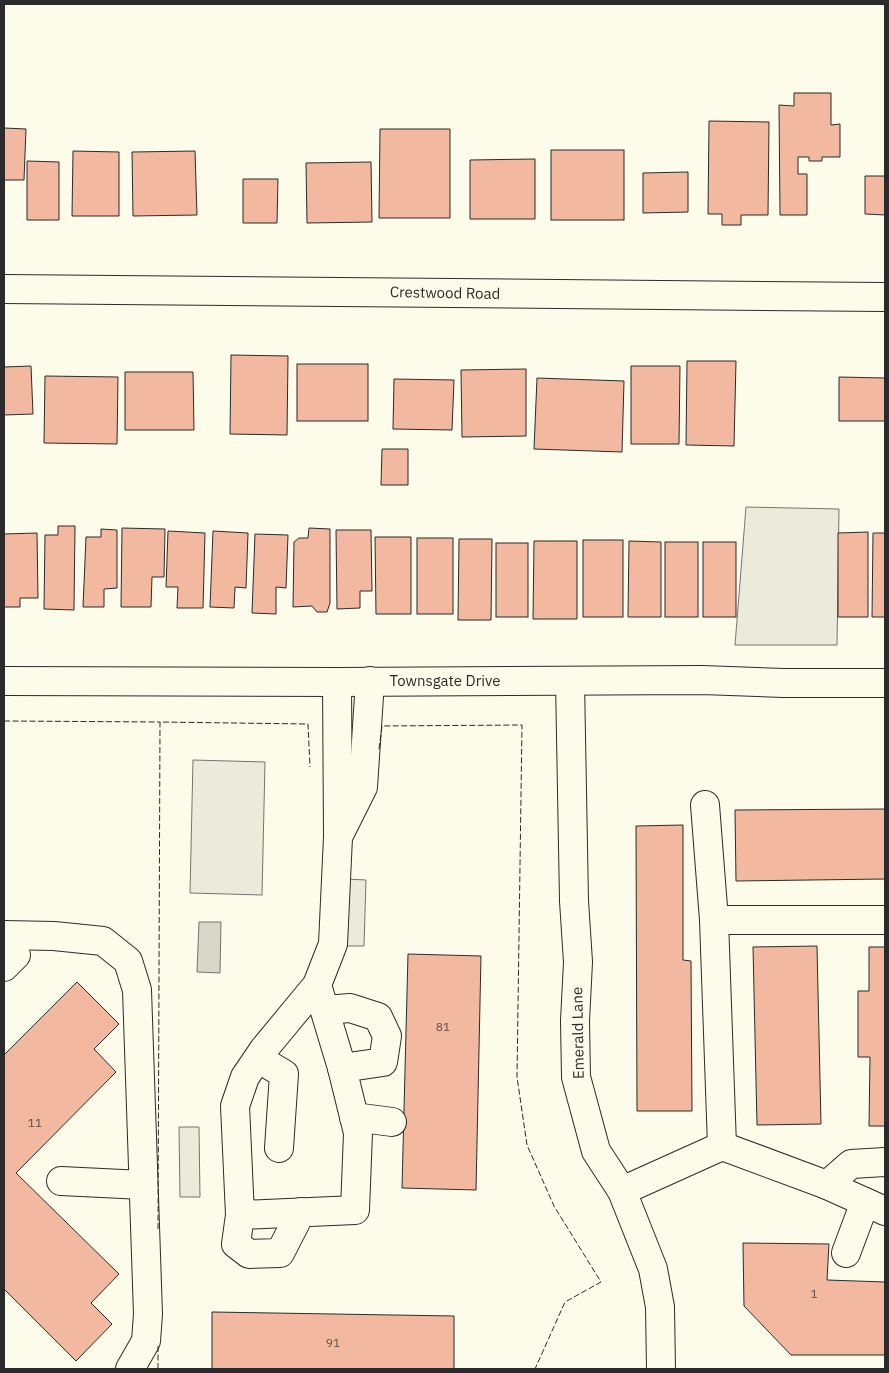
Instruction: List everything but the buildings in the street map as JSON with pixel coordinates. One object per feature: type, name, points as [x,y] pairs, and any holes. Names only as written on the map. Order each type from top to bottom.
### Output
[{"type":"street","name":"Crestwood Road","points":[[4,289],[885,297]]},
{"type":"street","name":"Townsgate Drive","points":[[4,681],[702,680],[784,683],[885,683]]},
{"type":"street","points":[[338,837],[363,787],[370,681]]},
{"type":"street","name":"Emerald Lane","points":[[570,681],[574,901],[578,962],[574,1021],[576,1077],[596,1151],[622,1191],[653,1269],[660,1307],[661,1369]]},
{"type":"street","points":[[240,1215],[355,1210],[358,1133],[342,1068],[321,998],[333,944],[338,837],[337,682]]},
{"type":"street","points":[[705,805],[714,920],[722,1146]]},
{"type":"street","points":[[714,920],[885,920]]},
{"type":"street","points":[[8,952],[54,936],[103,941],[128,961],[137,990],[148,1314],[146,1341],[130,1369]]},
{"type":"street","points":[[301,1212],[280,1253],[249,1254],[236,1244],[240,1215],[235,1106],[245,1077],[259,1059],[321,998]]},
{"type":"street","points":[[321,998],[378,1017],[387,1036],[383,1062],[342,1068]]},
{"type":"street","points":[[259,1059],[284,1074],[279,1148]]},
{"type":"street","points":[[354,1117],[392,1122]]},
{"type":"street","points":[[622,1191],[722,1146],[827,1185],[875,1206],[846,1253]]},
{"type":"street","points":[[827,1185],[851,1164],[885,1162]]},
{"type":"street","points":[[61,1181],[143,1185]]},
{"type":"shaded area","points":[[746,507],[839,509],[837,645],[735,645]]},
{"type":"shaded area","points":[[193,760],[265,762],[262,895],[190,893]]},
{"type":"shaded area","points":[[346,879],[366,880],[364,946],[345,946]]},
{"type":"shaded area","points":[[199,922],[221,922],[220,973],[197,972]]},
{"type":"shaded area","points":[[179,1127],[199,1127],[200,1197],[180,1197]]},
{"type":"fence","points":[[4,721],[160,722]]},
{"type":"fence","points":[[158,1229],[160,722],[308,724],[310,767]]},
{"type":"fence","points":[[379,749],[382,726],[522,725],[517,1077],[527,1145],[554,1206],[601,1282],[565,1302],[535,1369]]},
{"type":"fence","points":[[158,1344],[158,1369]]}]
